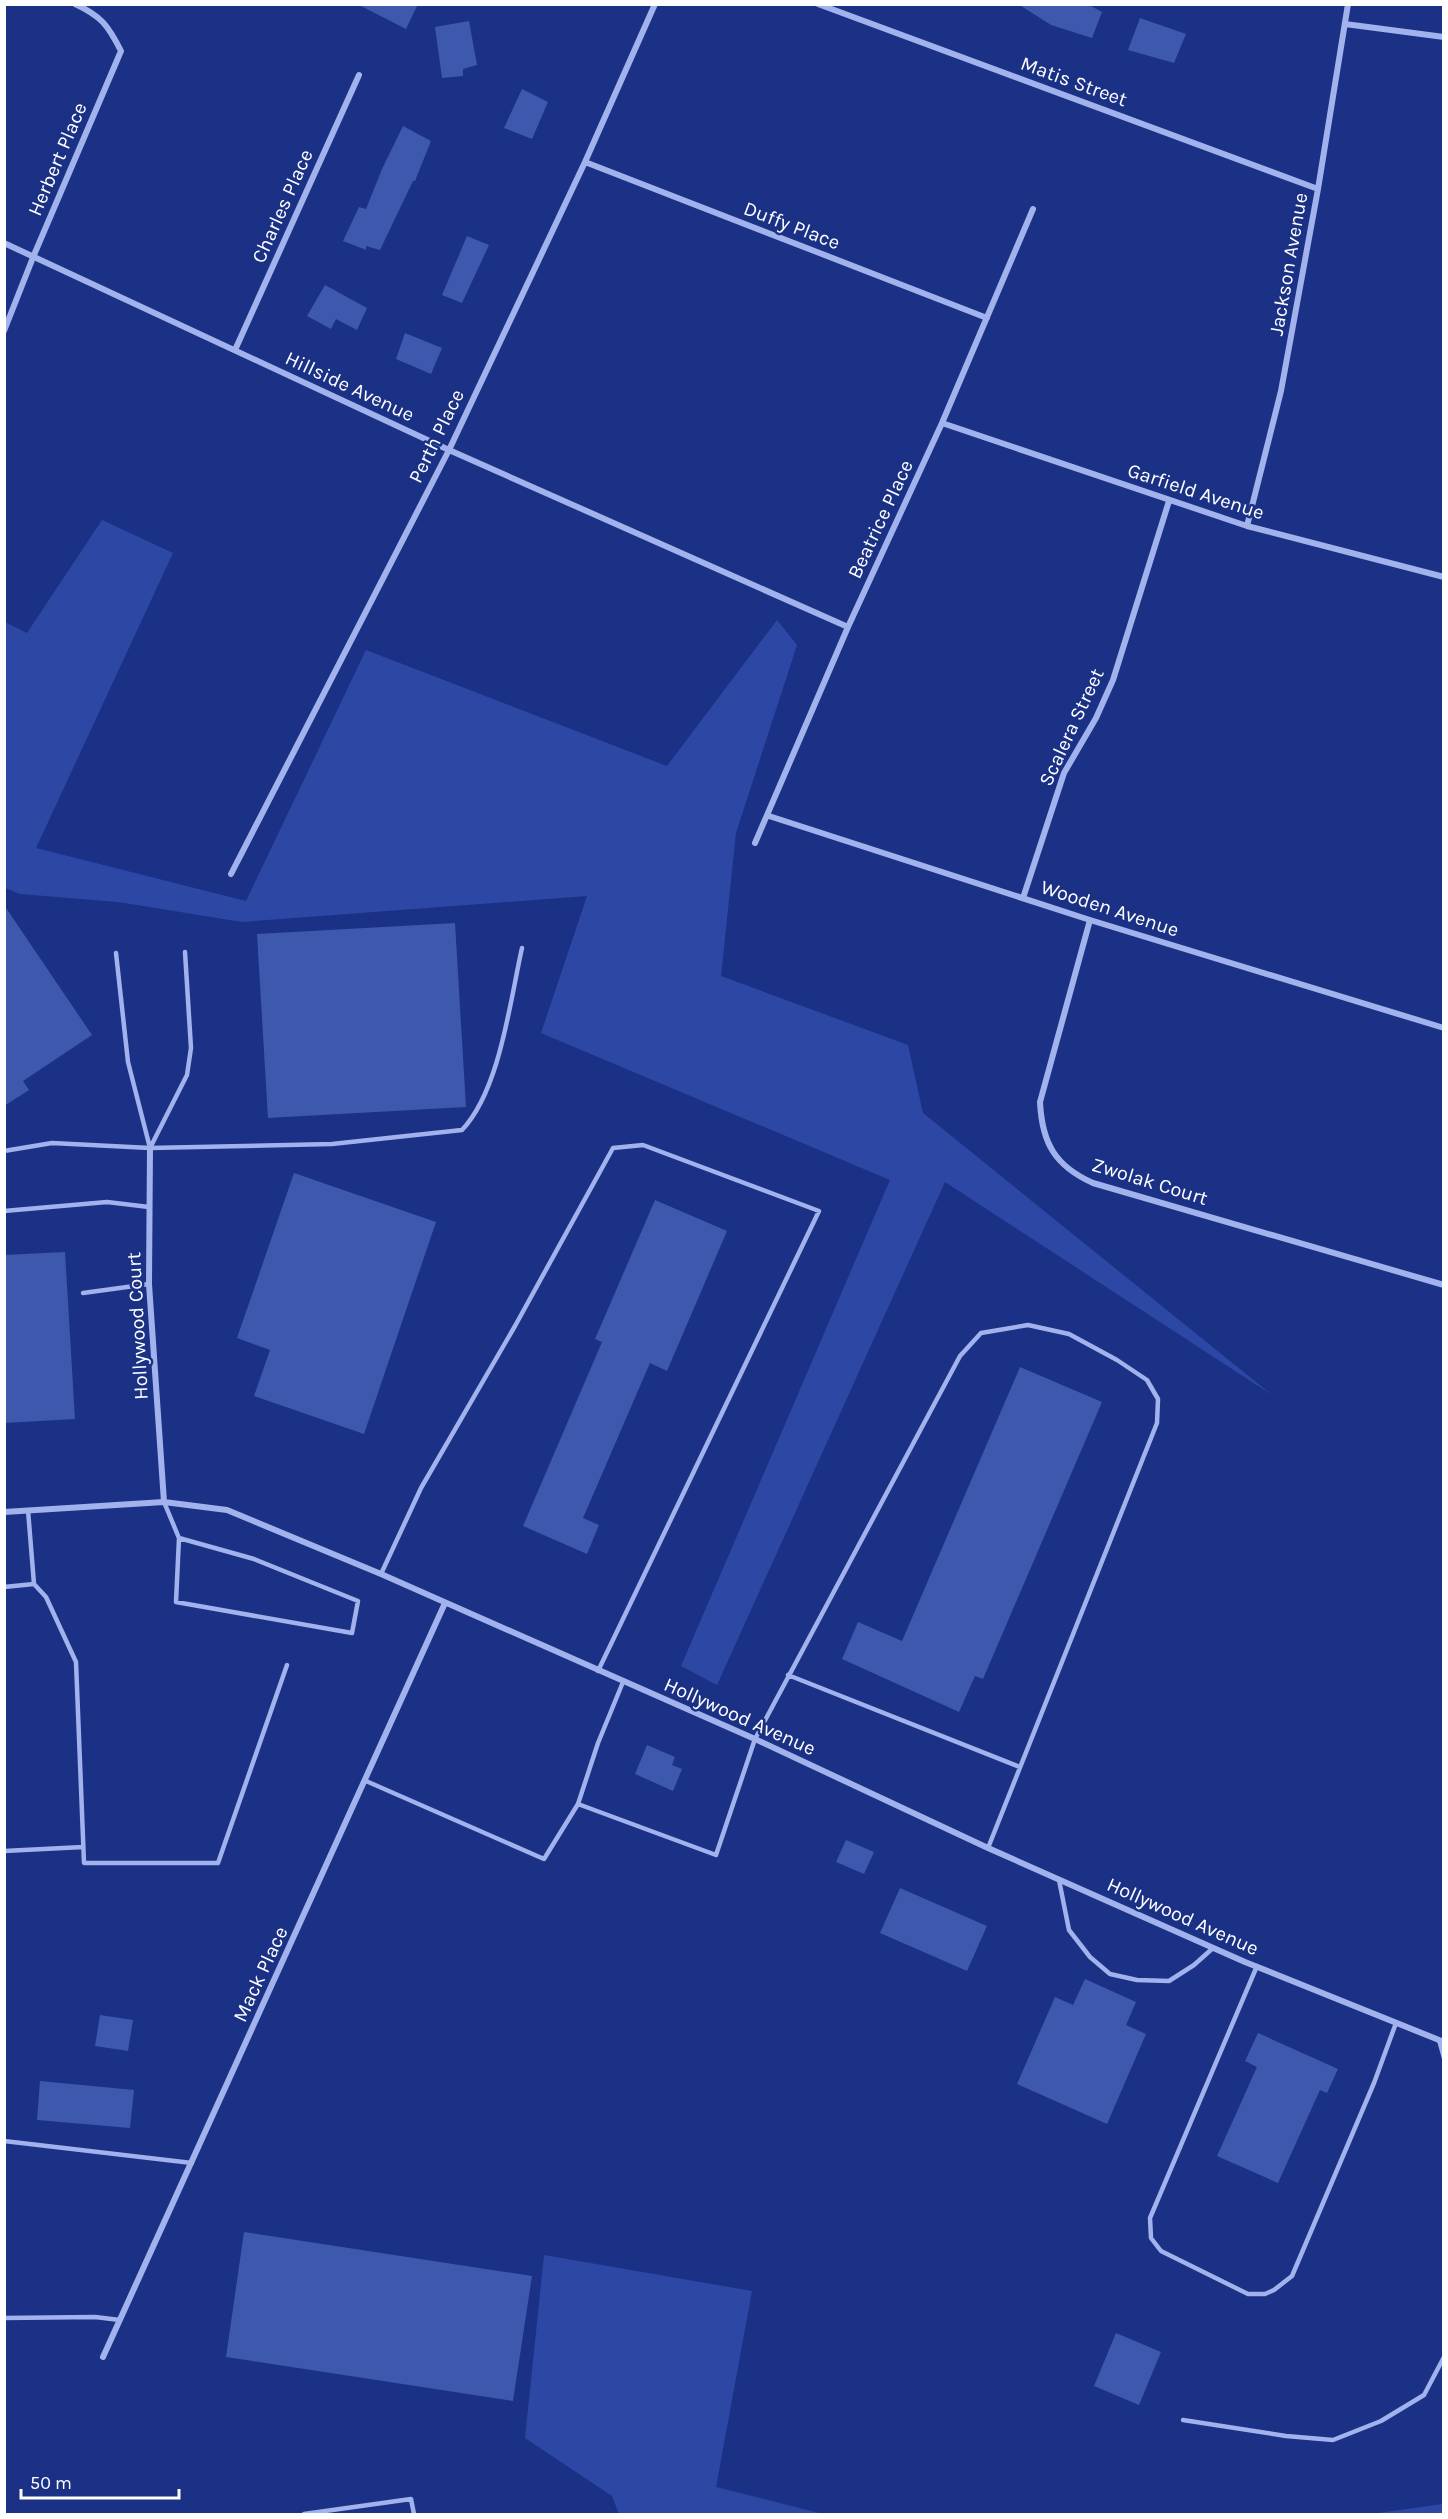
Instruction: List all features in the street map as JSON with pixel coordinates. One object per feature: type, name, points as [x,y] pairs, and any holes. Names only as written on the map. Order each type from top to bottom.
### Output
[{"type":"street","name":"Herbert Place","points":[[4,331],[121,51],[109,27],[88,10],[75,4]]},
{"type":"street","name":"Perth Place","points":[[231,874],[449,450],[585,162],[655,4]]},
{"type":"street","name":"Matis Street","points":[[818,4],[1318,189]]},
{"type":"street","name":"Jackson Avenue","points":[[1247,526],[1281,391],[1318,189],[1348,4]]},
{"type":"street","points":[[1345,24],[1443,37]]},
{"type":"street","name":"Charles Place","points":[[234,350],[359,75]]},
{"type":"street","name":"Duffy Place","points":[[585,162],[987,318]]},
{"type":"street","name":"Beatrice Place","points":[[755,843],[769,816],[848,627],[942,423],[1033,209]]},
{"type":"street","name":"Hillside Avenue","points":[[4,243],[449,450],[848,627]]},
{"type":"street","name":"Garfield Avenue","points":[[942,423],[1247,526],[1443,577]]},
{"type":"street","name":"Scalera Street","points":[[1023,898],[1064,772],[1096,718],[1113,680],[1168,501]]},
{"type":"street","name":"Wooden Avenue","points":[[769,816],[1090,920],[1443,1028]]},
{"type":"street","name":"Zwolak Court","points":[[1090,920],[1040,1102],[1041,1126],[1050,1149],[1066,1168],[1093,1183],[1443,1285]]},
{"type":"street","name":"Hollywood Court","points":[[150,1148],[149,1284],[164,1502]]},
{"type":"street","name":"Hollywood Avenue","points":[[4,1512],[164,1502],[227,1510],[381,1574],[755,1739],[988,1848],[1213,1948],[1441,2041]]},
{"type":"street","name":"Mack Place","points":[[103,2357],[446,1603]]},
{"type":"lane","points":[[4,1150],[52,1143],[150,1148],[332,1144],[462,1130],[474,1118],[493,1073],[522,948]]},
{"type":"lane","points":[[150,1148],[187,1075],[191,1047],[185,952]]},
{"type":"lane","points":[[116,953],[128,1062],[150,1148]]},
{"type":"lane","points":[[381,1574],[422,1488],[613,1148],[643,1145],[819,1212],[598,1671]]},
{"type":"lane","points":[[4,1211],[107,1203],[149,1207]]},
{"type":"lane","points":[[83,1293],[149,1284]]},
{"type":"lane","points":[[578,1804],[716,1855],[755,1739],[960,1356],[981,1334],[1028,1325],[1069,1334],[1117,1360],[1147,1380],[1158,1399],[1157,1423],[988,1848]]},
{"type":"lane","points":[[164,1502],[178,1538],[176,1602],[352,1633],[358,1601],[254,1559],[178,1538]]},
{"type":"lane","points":[[27,1510],[34,1584],[46,1597],[76,1662],[84,1863],[218,1863],[287,1665]]},
{"type":"lane","points":[[4,1587],[34,1584]]},
{"type":"lane","points":[[788,1675],[1020,1767]]},
{"type":"lane","points":[[366,1781],[544,1859],[578,1804],[598,1743],[623,1682]]},
{"type":"lane","points":[[4,1851],[83,1847]]},
{"type":"lane","points":[[1059,1880],[1069,1930],[1090,1957],[1110,1974],[1137,1980],[1169,1981],[1194,1965],[1213,1948]]},
{"type":"lane","points":[[1257,1966],[1150,2218],[1150,2238],[1161,2252],[1248,2294],[1265,2294],[1292,2276],[1374,2083],[1396,2023]]},
{"type":"lane","points":[[1441,2041],[1443,2058]]},
{"type":"lane","points":[[4,2141],[192,2163]]},
{"type":"lane","points":[[4,2318],[94,2317],[120,2320]]},
{"type":"lane","points":[[1183,2420],[1286,2436],[1333,2440],[1382,2421],[1424,2396],[1443,2358]]},
{"type":"lane","points":[[304,2514],[411,2499],[414,2514]]},
{"type":"shaded area","points":[[102,520],[173,553],[36,848],[246,901],[366,650],[667,766],[777,620],[797,645],[736,833],[721,976],[908,1045],[923,1113],[1272,1395],[945,1182],[717,1685],[681,1666],[890,1180],[541,1033],[587,896],[242,922],[118,902],[20,894],[5,888],[5,622],[27,633]]},
{"type":"shaded area","points":[[544,2255],[752,2291],[716,2487],[823,2514],[619,2514],[612,2496],[525,2438]]},
{"type":"shaded area","points":[[1443,2504],[1443,2514],[1371,2514]]},
{"type":"building","points":[[357,4],[418,4],[406,29]]},
{"type":"building","points":[[1018,4],[1087,4],[1102,12],[1092,38],[1051,25]]},
{"type":"building","points":[[1140,18],[1186,34],[1174,63],[1128,50]]},
{"type":"building","points":[[469,21],[477,65],[463,69],[463,76],[442,78],[435,27]]},
{"type":"building","points":[[522,89],[548,102],[532,139],[504,128]]},
{"type":"building","points":[[403,126],[431,141],[415,181],[380,250],[366,246],[366,250],[343,241],[359,207],[366,209]]},
{"type":"building","points":[[467,236],[489,245],[462,303],[442,295]]},
{"type":"building","points":[[325,285],[367,308],[357,330],[336,319],[331,329],[307,316]]},
{"type":"building","points":[[405,333],[442,348],[431,374],[396,359]]},
{"type":"building","points":[[4,905],[92,1035],[23,1081],[29,1090],[4,1106]]},
{"type":"building","points":[[455,923],[466,1107],[268,1118],[257,934]]},
{"type":"building","points":[[294,1173],[436,1222],[364,1434],[254,1396],[270,1350],[237,1338]]},
{"type":"building","points":[[655,1200],[727,1231],[667,1371],[650,1363],[583,1518],[599,1525],[587,1554],[523,1526],[602,1342],[595,1339]]},
{"type":"building","points":[[65,1252],[75,1419],[4,1423],[4,1255]]},
{"type":"building","points":[[1020,1367],[1102,1402],[983,1679],[975,1676],[959,1712],[842,1659],[858,1622],[902,1641]]},
{"type":"building","points":[[647,1745],[675,1757],[672,1765],[682,1769],[673,1791],[635,1774]]},
{"type":"building","points":[[846,1840],[874,1852],[864,1874],[836,1862]]},
{"type":"building","points":[[900,1888],[987,1926],[967,1971],[880,1933]]},
{"type":"building","points":[[1085,1979],[1136,2002],[1126,2025],[1146,2034],[1107,2124],[1017,2084],[1055,1997],[1073,2005]]},
{"type":"building","points":[[100,2015],[133,2020],[128,2051],[95,2046]]},
{"type":"building","points":[[1258,2033],[1338,2069],[1327,2093],[1320,2090],[1278,2183],[1217,2156],[1257,2067],[1245,2061]]},
{"type":"building","points":[[40,2081],[134,2090],[130,2128],[37,2120]]},
{"type":"building","points":[[244,2232],[532,2276],[513,2401],[226,2357]]},
{"type":"building","points":[[1116,2333],[1161,2352],[1139,2405],[1094,2386]]}]
